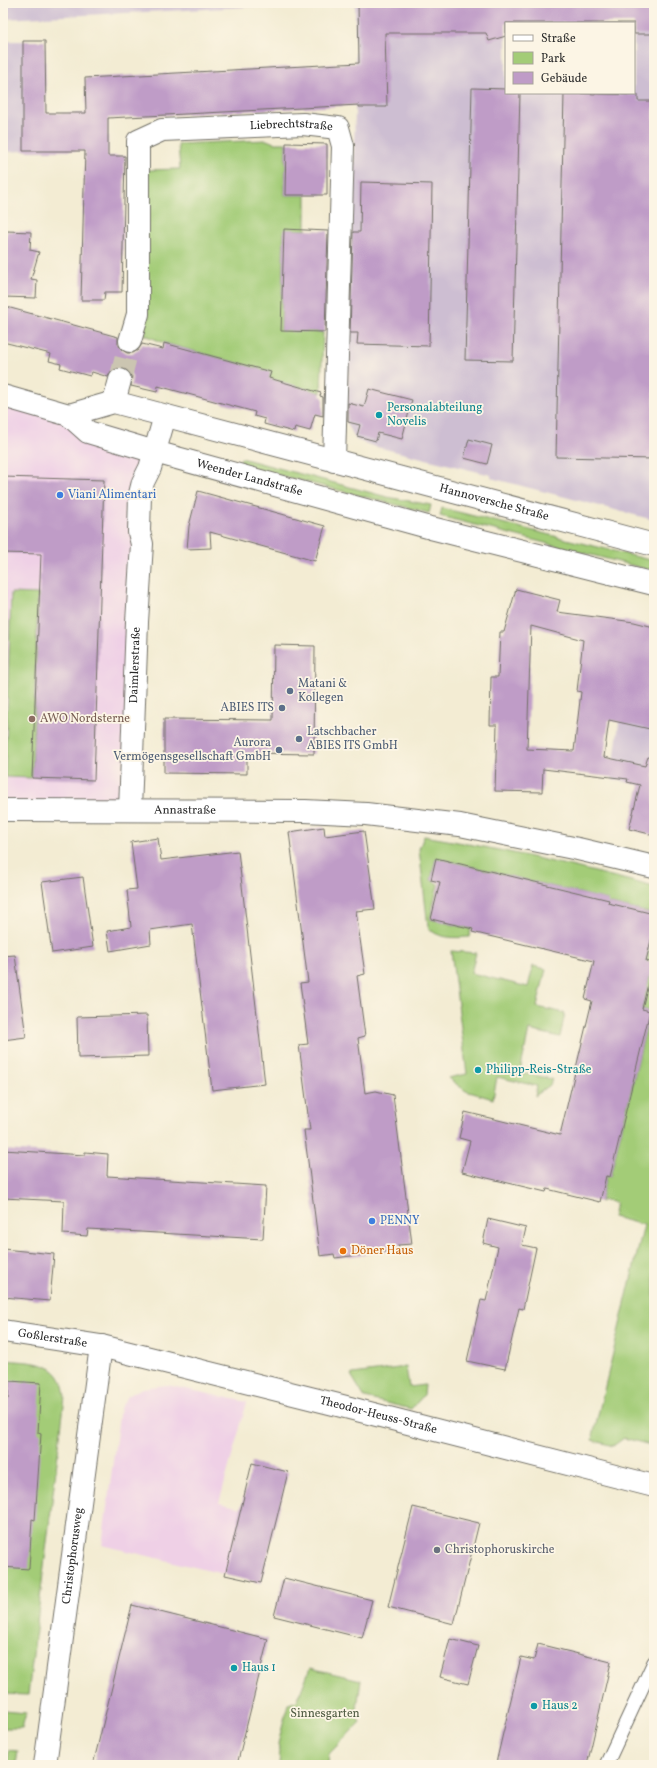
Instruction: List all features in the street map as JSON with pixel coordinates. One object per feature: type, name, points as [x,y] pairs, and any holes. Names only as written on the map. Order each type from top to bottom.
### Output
[{"type":"street","name":"Liebrechtstraße","points":[[130,340],[138,314],[138,141],[162,130],[303,124],[338,128],[343,146],[334,461]]},
{"type":"street","points":[[114,402],[120,380]]},
{"type":"street","name":"Weender Landstraße","points":[[3,396],[69,415],[88,432],[152,460],[344,505],[654,584]]},
{"type":"street","points":[[69,415],[114,402],[334,461]]},
{"type":"street","points":[[152,460],[165,416]]},
{"type":"street","name":"Daimlerstraße","points":[[130,810],[137,622],[142,544],[139,532],[140,494],[152,460]]},
{"type":"street","name":"Hannoversche Straße","points":[[334,461],[654,545]]},
{"type":"street","name":"Annastraße","points":[[3,810],[305,811],[366,814],[460,825],[578,849],[654,867]]},
{"type":"street","name":"Goßlerstraße","points":[[3,1331],[101,1346]]},
{"type":"street","name":"Theodor-Heuss-Straße","points":[[101,1346],[654,1486]]},
{"type":"street","name":"Christophorusweg","points":[[45,1765],[101,1346]]},
{"type":"lane","points":[[606,1765],[654,1662]]},
{"type":"shaded area","points":[[3,3],[326,3],[3,19]]},
{"type":"shaded area","points":[[355,3],[654,3],[654,520],[491,478],[491,475],[369,445],[356,440],[346,421],[355,112]]},
{"type":"shaded area","points":[[3,41],[23,41],[23,151],[3,152]]},
{"type":"shaded area","points":[[3,402],[149,441],[124,803],[3,805]]},
{"type":"shaded area","points":[[624,703],[654,710],[654,788],[612,779],[619,722]]},
{"type":"shaded area","points":[[167,1385],[247,1402],[219,1503],[241,1508],[252,1463],[288,1472],[261,1583],[102,1545],[120,1408],[128,1396],[142,1388]]},
{"type":"green space","points":[[267,140],[274,143],[286,143],[285,195],[306,195],[306,230],[284,230],[281,330],[323,332],[321,393],[269,379],[270,372],[164,343],[143,334],[146,170],[180,169],[178,144]]},
{"type":"green space","points":[[241,458],[387,497],[431,505],[429,513],[239,465]]},
{"type":"green space","points":[[442,508],[654,561],[654,571],[440,516]]},
{"type":"green space","points":[[11,593],[38,594],[32,778],[5,777]]},
{"type":"green space","points":[[424,836],[540,859],[654,887],[654,914],[608,903],[608,900],[436,858],[431,880],[438,884],[430,919],[471,929],[469,937],[441,936],[436,934],[428,927],[419,849]]},
{"type":"green space","points":[[654,928],[654,1446],[624,1438],[613,1446],[592,1440],[644,1225],[613,1217],[616,1203],[604,1200],[600,1202],[606,1176],[610,1177],[650,1011],[642,1009],[653,963],[646,961]]},
{"type":"green space","points":[[451,951],[476,953],[471,973],[528,987],[533,966],[546,969],[537,1007],[565,1013],[560,1037],[529,1030],[520,1072],[552,1079],[550,1085],[535,1096],[537,1086],[497,1077],[493,1099],[466,1091],[448,1078],[467,1074]]},
{"type":"green space","points":[[3,1360],[35,1363],[52,1369],[63,1385],[65,1397],[28,1695],[3,1694]]},
{"type":"green space","points":[[406,1367],[409,1387],[425,1385],[424,1395],[411,1409],[365,1398],[351,1375],[353,1374]]},
{"type":"green space","name":"Sinnesgarten","points":[[310,1668],[361,1680],[356,1716],[360,1722],[329,1754],[328,1765],[279,1765],[280,1751],[278,1744],[288,1704],[297,1701]]},
{"type":"green space","points":[[3,1711],[26,1713],[22,1728],[3,1728]]},
{"type":"green space","points":[[9,1750],[18,1751],[16,1765],[7,1765]]},
{"type":"building","points":[[358,3],[654,3],[654,34],[635,34],[635,22],[505,22],[505,36],[489,41],[486,33],[385,33],[387,107],[359,107],[359,105],[108,118],[108,156],[125,156],[122,292],[105,292],[104,300],[81,300],[85,151],[23,151],[23,41],[45,41],[46,113],[86,113],[85,78],[359,63]]},
{"type":"building","points":[[472,88],[505,89],[505,94],[520,94],[513,361],[465,360]]},
{"type":"building","points":[[564,94],[638,95],[638,101],[654,101],[654,459],[556,457]]},
{"type":"building","points":[[286,143],[327,144],[327,195],[285,195]]},
{"type":"building","points":[[361,182],[432,184],[429,346],[357,344],[358,333],[350,333],[353,232],[360,232]]},
{"type":"building","points":[[284,229],[328,231],[325,332],[281,331]]},
{"type":"building","points":[[7,231],[31,232],[30,250],[39,252],[31,279],[37,280],[36,298],[3,297],[3,247]]},
{"type":"building","points":[[3,306],[118,337],[118,344],[121,349],[127,353],[133,353],[138,350],[142,344],[163,349],[164,343],[271,372],[269,378],[321,393],[320,396],[323,397],[323,416],[315,414],[310,431],[295,427],[294,432],[264,424],[265,419],[254,416],[255,412],[158,386],[157,392],[131,386],[132,376],[124,368],[116,368],[111,371],[108,377],[92,372],[90,376],[60,368],[61,364],[49,361],[51,354],[3,342]]},
{"type":"building","name":"Personalabteilung Novelis","points":[[369,389],[412,400],[402,439],[378,433],[376,441],[357,436],[360,425],[348,422],[348,403],[364,407]]},
{"type":"building","points":[[469,439],[492,445],[487,464],[464,458]]},
{"type":"building","points":[[3,477],[104,480],[94,780],[32,778],[41,554],[3,553]]},
{"type":"building","points":[[198,491],[325,526],[315,561],[210,532],[211,548],[187,549],[189,526]]},
{"type":"building","points":[[516,589],[560,600],[557,612],[634,622],[654,627],[654,711],[650,729],[609,720],[604,757],[645,766],[648,757],[654,758],[654,835],[629,829],[640,785],[627,782],[628,779],[543,769],[542,792],[495,791],[497,725],[490,725],[491,677],[498,677],[500,632],[504,632]],"holes":[[[531,626],[583,640],[577,691],[581,692],[574,751],[527,749]]]},
{"type":"building","points":[[274,645],[315,646],[314,754],[247,753],[247,774],[164,773],[164,719],[273,720]]},
{"type":"building","points":[[324,827],[325,836],[364,831],[375,909],[356,911],[365,974],[357,976],[365,1036],[358,1038],[365,1093],[376,1091],[393,1095],[412,1244],[398,1245],[399,1250],[335,1258],[334,1254],[320,1256],[304,1130],[310,1130],[299,1045],[308,1044],[300,983],[308,982],[289,832]]},
{"type":"building","points":[[158,838],[161,860],[238,851],[265,1084],[212,1090],[192,924],[150,930],[151,944],[110,951],[107,931],[131,927],[127,890],[137,889],[131,842]]},
{"type":"building","points":[[436,858],[609,900],[608,903],[654,914],[654,928],[646,961],[653,963],[642,1009],[650,1011],[610,1177],[606,1176],[600,1202],[547,1189],[546,1192],[462,1172],[470,1141],[459,1138],[465,1112],[560,1135],[592,1001],[585,999],[594,961],[472,932],[473,929],[431,919],[440,882],[431,880]]},
{"type":"building","points":[[83,877],[93,947],[52,953],[42,882]]},
{"type":"building","points":[[15,955],[26,1037],[3,1040],[3,956]]},
{"type":"building","points":[[147,1015],[148,1056],[78,1058],[77,1017]]},
{"type":"building","points":[[3,1150],[85,1155],[85,1152],[108,1154],[107,1176],[266,1186],[263,1239],[88,1229],[87,1236],[63,1234],[64,1201],[3,1198]]},
{"type":"building","points":[[488,1219],[526,1228],[522,1245],[536,1248],[523,1309],[519,1308],[505,1369],[467,1361],[481,1300],[486,1301],[498,1247],[483,1243]]},
{"type":"building","points":[[3,1249],[54,1254],[50,1301],[3,1297]]},
{"type":"building","points":[[9,1381],[41,1383],[38,1433],[41,1434],[35,1520],[32,1519],[29,1569],[3,1567],[3,1398],[8,1399]]},
{"type":"building","points":[[252,1463],[288,1472],[261,1583],[225,1575]]},
{"type":"building","name":"Christophoruskirche","points":[[413,1507],[479,1523],[454,1624],[388,1607]]},
{"type":"building","points":[[284,1578],[372,1600],[362,1638],[274,1616]]},
{"type":"building","name":"Haus 1","points":[[132,1605],[268,1639],[237,1765],[93,1765]]},
{"type":"building","points":[[450,1639],[478,1646],[468,1684],[440,1677]]},
{"type":"building","name":"Haus 2","points":[[538,1644],[611,1662],[587,1765],[506,1765],[496,1763],[521,1657],[534,1660]]},
{"type":"tunnel","points":[[120,380],[130,341]]},
{"type":"place","name":"Personalabteilung Novelis","points":[[379,415]]},
{"type":"place","name":"Viani Alimentari","points":[[60,495]]},
{"type":"place","name":"Matani & Kollegen","points":[[290,691]]},
{"type":"place","name":"ABIES ITS","points":[[282,708]]},
{"type":"place","name":"AWO Nordsterne","points":[[32,719]]},
{"type":"place","name":"Latschbacher ABIES ITS GmbH","points":[[299,739]]},
{"type":"place","name":"Aurora Vermögensgesellschaft GmbH","points":[[279,750]]},
{"type":"place","name":"Philipp-Reis-Straße","points":[[478,1070]]},
{"type":"place","name":"PENNY","points":[[372,1221]]},
{"type":"place","name":"Döner Haus","points":[[343,1251]]},
{"type":"place","name":"Christophoruskirche","points":[[437,1550]]},
{"type":"place","name":"Haus 1","points":[[234,1668]]},
{"type":"place","name":"Haus 2","points":[[534,1706]]}]
